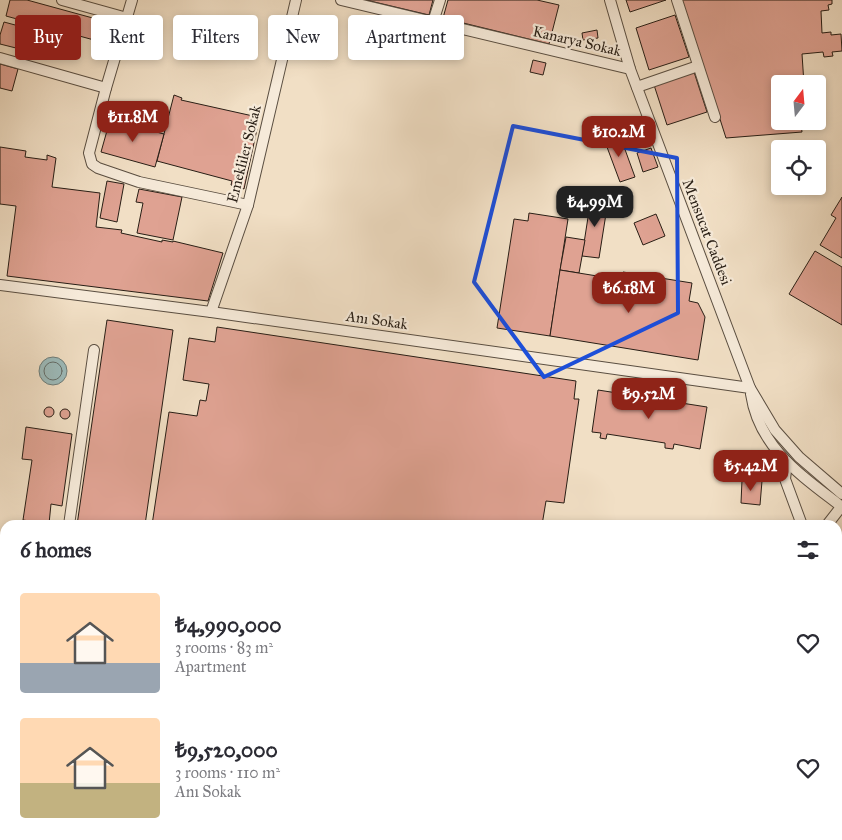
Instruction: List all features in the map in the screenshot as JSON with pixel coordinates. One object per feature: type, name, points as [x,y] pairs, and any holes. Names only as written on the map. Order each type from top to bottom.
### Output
[{"type":"street","points":[[62,0],[116,15]]},
{"type":"street","points":[[128,15],[132,0]]},
{"type":"street","name":"Emekliler Sokak","points":[[211,312],[248,205],[296,0]]},
{"type":"street","name":"Kanarya Sokak","points":[[341,0],[404,15]]},
{"type":"street","points":[[435,15],[440,0]]},
{"type":"street","name":"Mensucat Caddesi","points":[[610,0],[636,87],[750,388],[775,430],[799,456],[842,494]]},
{"type":"street","points":[[677,0],[715,117]]},
{"type":"street","name":"Kanarya Sokak","points":[[464,29],[630,69]]},
{"type":"street","points":[[0,58],[106,88]]},
{"type":"street","points":[[114,60],[89,154],[92,164],[98,168],[139,182],[248,205]]},
{"type":"street","points":[[636,87],[698,66]]},
{"type":"street","name":"Anı Sokak","points":[[0,285],[211,312],[750,388]]},
{"type":"street","points":[[70,520],[94,350]]},
{"type":"street","name":"Mensucat Caddesi","points":[[750,388],[753,411],[766,439],[787,462],[842,507]]},
{"type":"street","points":[[787,462],[785,479],[800,520]]},
{"type":"street","points":[[832,520],[842,507]]},
{"type":"highlighted area","points":[[513,126],[677,158],[678,313],[544,377],[474,282]]},
{"type":"water","points":[[53,357],[63,361],[67,371],[63,381],[53,385],[43,381],[39,371],[43,361]]},
{"type":"building","points":[[10,0],[27,0],[91,18],[91,39],[81,36],[81,15],[15,15],[15,18],[6,16]]},
{"type":"building","points":[[366,0],[433,0],[429,15]]},
{"type":"building","points":[[448,0],[537,0],[559,5],[549,44],[464,23],[464,15],[444,15]]},
{"type":"building","points":[[626,0],[666,0],[630,12]]},
{"type":"building","points":[[682,0],[832,0],[832,4],[828,5],[829,10],[821,11],[822,33],[831,32],[831,35],[841,34],[842,51],[832,52],[833,56],[824,57],[823,52],[802,54],[803,75],[771,75],[771,130],[802,130],[802,132],[726,138]]},
{"type":"building","points":[[675,15],[689,57],[649,70],[636,28]]},
{"type":"building","points":[[4,22],[15,25],[15,48],[0,44],[0,35]]},
{"type":"building","points":[[597,30],[598,38],[583,40],[582,33]]},
{"type":"building","points":[[533,60],[546,63],[543,75],[530,72]]},
{"type":"building","points":[[0,64],[18,69],[12,91],[0,88]]},
{"type":"building","points":[[694,72],[707,112],[667,125],[654,85]]},
{"type":"building","points":[[174,95],[182,98],[181,100],[253,116],[255,119],[253,128],[257,129],[244,189],[231,185],[232,181],[157,161]]},
{"type":"building","points":[[110,120],[164,134],[155,167],[101,152]]},
{"type":"building","points":[[640,122],[645,136],[630,142],[624,127]]},
{"type":"building","points":[[619,133],[635,177],[620,182],[604,139]]},
{"type":"building","points":[[0,147],[26,151],[25,157],[47,160],[47,155],[56,158],[52,187],[100,193],[96,227],[122,230],[121,233],[162,242],[162,240],[173,241],[223,253],[208,301],[7,276],[16,206],[0,204]]},
{"type":"building","points":[[651,148],[658,167],[643,172],[637,153]]},
{"type":"building","points":[[107,181],[124,184],[117,222],[100,218]]},
{"type":"building","points":[[139,189],[182,197],[173,240],[137,233],[143,203],[136,202]]},
{"type":"building","points":[[842,197],[842,258],[820,245],[836,218],[831,215]]},
{"type":"building","points":[[591,198],[608,201],[599,258],[582,256]]},
{"type":"building","points":[[529,213],[568,219],[550,336],[497,328],[514,219],[528,221]]},
{"type":"building","points":[[656,214],[665,236],[643,245],[634,223]]},
{"type":"building","points":[[566,237],[585,240],[579,273],[560,270]]},
{"type":"building","points":[[815,251],[842,267],[842,325],[789,294]]},
{"type":"building","points":[[560,270],[622,280],[623,272],[692,283],[689,301],[698,303],[705,317],[698,360],[550,336]]},
{"type":"building","points":[[107,320],[173,330],[146,520],[78,520]]},
{"type":"building","points":[[217,327],[576,381],[574,399],[579,399],[564,503],[546,501],[543,520],[153,520],[169,412],[197,416],[200,400],[206,401],[209,384],[183,380],[189,338],[215,342]]},
{"type":"building","points":[[598,390],[707,407],[700,449],[674,444],[673,449],[665,448],[665,443],[607,434],[606,439],[600,438],[601,433],[592,432]]},
{"type":"building","points":[[47,407],[51,407],[54,412],[53,416],[47,417],[44,414],[44,410]]},
{"type":"building","points":[[63,409],[67,409],[70,414],[67,419],[63,419],[60,416],[60,412]]},
{"type":"building","points":[[26,427],[72,434],[62,506],[51,504],[49,520],[23,520],[32,460],[22,459]]},
{"type":"building","points":[[742,480],[762,481],[760,505],[741,503]]}]
